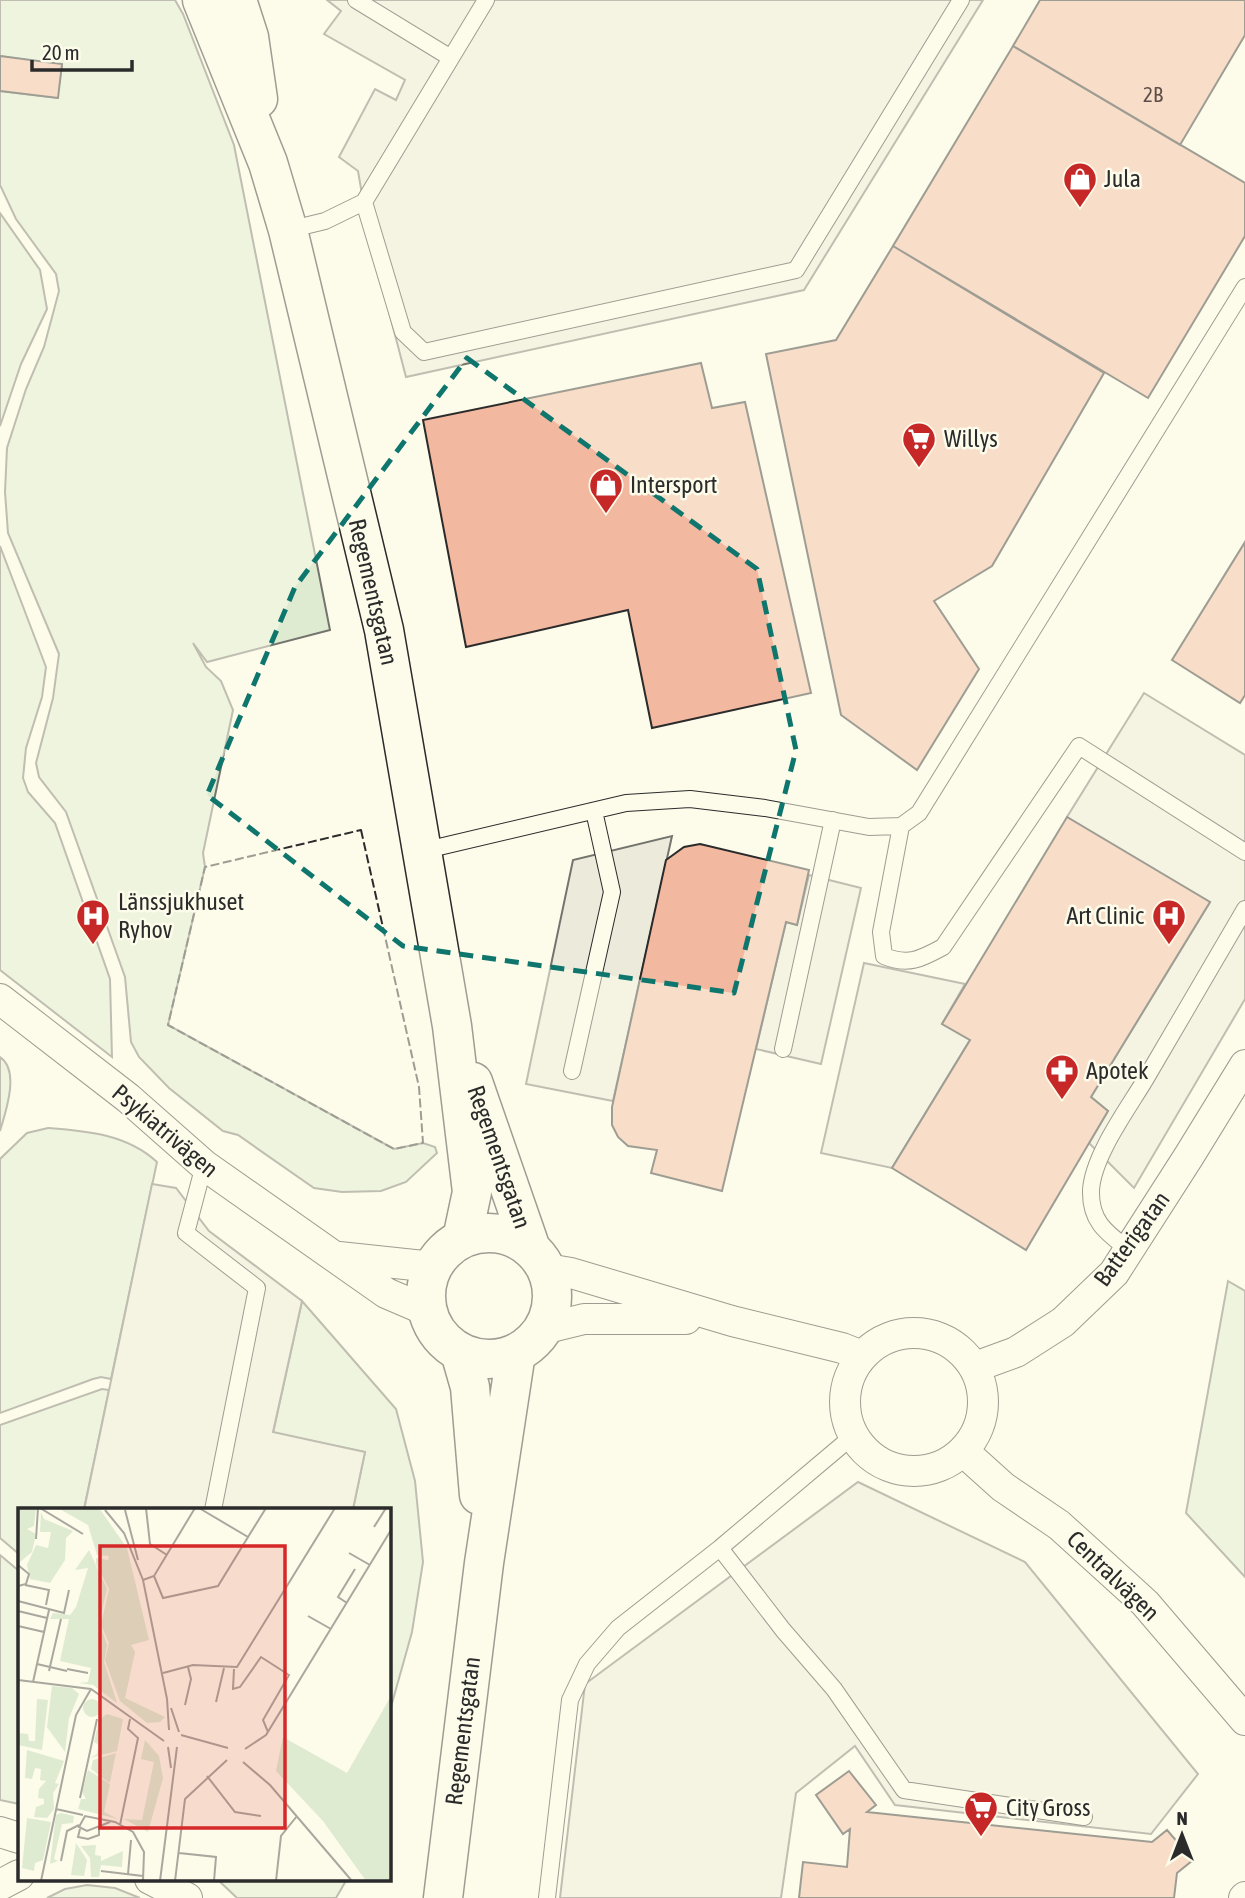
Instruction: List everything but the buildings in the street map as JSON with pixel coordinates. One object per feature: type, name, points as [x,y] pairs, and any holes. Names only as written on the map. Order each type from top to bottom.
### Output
[{"type":"street","name":"Regementsgatan","points":[[202,0],[268,163],[288,230],[384,630],[452,1026],[472,1192],[462,1238]]},
{"type":"street","name":"Regementsgatan","points":[[237,0],[249,37],[268,163]]},
{"type":"street","name":"Psykiatrivägen","points":[[0,999],[128,1098],[204,1165],[387,1293],[428,1311]]},
{"type":"street","name":"Regementsgatan","points":[[452,1026],[539,1259]]},
{"type":"street","name":"Batterigatan","points":[[975,1367],[1016,1352],[1063,1322],[1114,1273],[1245,1065]]},
{"type":"street","points":[[732,1321],[651,1317],[584,1319],[529,1341],[497,1359],[478,1358],[460,1352],[440,1335],[428,1311],[426,1296],[433,1267],[445,1250],[462,1238],[480,1233],[498,1233],[516,1238],[539,1259],[571,1273],[732,1321],[842,1348],[862,1356]]},
{"type":"street","name":"Psykiatrivägen","points":[[334,1257],[433,1267]]},
{"type":"street","points":[[529,1341],[551,1310],[552,1289],[539,1259]]},
{"type":"street","points":[[921,1333],[943,1338],[961,1350],[975,1367],[982,1389],[983,1411],[976,1432],[963,1451],[946,1463],[926,1469],[905,1470],[885,1464],[867,1452],[854,1436],[846,1415],[845,1395],[851,1374],[862,1356],[879,1342],[899,1334],[921,1333]]},
{"type":"street","name":"Regementsgatan","points":[[443,1898],[484,1563],[529,1341]]},
{"type":"street","name":"Regementsgatan","points":[[460,1352],[470,1388],[484,1563]]},
{"type":"street","name":"Centralvägen","points":[[963,1451],[1003,1487],[1059,1525],[1145,1603],[1245,1720]]},
{"type":"street","points":[[0,1832],[18,1838]]},
{"type":"street","points":[[0,1885],[18,1876]]},
{"type":"street","points":[[154,1881],[187,1898]]},
{"type":"lane","points":[[356,0],[451,58]]},
{"type":"lane","points":[[288,230],[325,221],[364,202],[486,0]]},
{"type":"lane","points":[[364,202],[403,332],[424,352],[796,271],[961,0]]},
{"type":"lane","points":[[422,851],[626,803],[690,799],[869,827],[901,826],[919,813],[1245,287]]},
{"type":"lane","points":[[901,826],[881,932],[884,956],[895,961],[920,960],[943,947],[1079,746],[1245,852]]},
{"type":"lane","points":[[572,1071],[612,892],[594,811]]},
{"type":"lane","points":[[783,1049],[832,820]]},
{"type":"lane","points":[[1129,1250],[1101,1228],[1097,1220],[1091,1191],[1096,1172],[1123,1118],[1245,909]]},
{"type":"lane","points":[[204,1165],[186,1233],[257,1288],[213,1508]]},
{"type":"lane","points":[[547,1898],[570,1700],[587,1664],[618,1628],[720,1548],[854,1436]]},
{"type":"lane","points":[[720,1548],[783,1630],[834,1689],[904,1790],[1084,1816]]},
{"type":"highlighted area","points":[[467,358],[757,569],[796,750],[734,993],[403,946],[207,795],[295,587]]},
{"type":"green space","points":[[0,0],[175,0],[183,14],[234,145],[330,630],[207,662],[193,643],[206,667],[221,681],[233,710],[203,853],[205,867],[168,1025],[394,1149],[423,1143],[435,1147],[437,1153],[406,1182],[381,1191],[342,1192],[314,1188],[238,1135],[223,1131],[169,1088],[139,1057],[131,1042],[125,977],[66,812],[39,777],[36,763],[53,698],[59,654],[8,533],[5,492],[7,448],[26,389],[44,347],[59,291],[56,274],[16,219],[0,185],[0,91],[57,98],[62,65],[0,56]]},
{"type":"green space","points":[[0,213],[40,270],[47,309],[21,364],[0,426]]},
{"type":"green space","points":[[0,546],[46,667],[42,697],[26,748],[23,778],[28,792],[55,823],[110,979],[112,1057],[0,970]]},
{"type":"green space","points":[[0,1057],[9,1071],[10,1091],[0,1131]]},
{"type":"green space","points":[[48,1128],[92,1133],[120,1140],[133,1145],[157,1162],[111,1379],[93,1379],[0,1413],[0,1159],[27,1133]]},
{"type":"green space","points":[[1228,1281],[1245,1291],[1245,1577],[1186,1513]]},
{"type":"green space","points":[[302,1301],[396,1409],[415,1481],[423,1562],[412,1632],[390,1710],[390,1508],[353,1508],[365,1452],[273,1433]]},
{"type":"green space","points":[[102,1389],[109,1390],[84,1508],[18,1508],[18,1553],[0,1538],[0,1425]]},
{"type":"green space","points":[[0,1555],[18,1570],[18,1804],[0,1800]]},
{"type":"green space","points":[[219,1881],[346,1881],[336,1898],[237,1898]]},
{"type":"green space","points":[[87,1885],[115,1888],[140,1898],[47,1898],[65,1889]]},
{"type":"shaded area","points":[[327,0],[983,0],[804,290],[406,377],[369,235],[358,171],[339,157],[375,89],[396,100],[405,80],[324,34],[341,11]]},
{"type":"shaded area","points":[[1144,693],[1245,755],[1245,999],[1134,1188],[1089,1143],[1108,1111],[1091,1097],[1210,902],[1067,817]]},
{"type":"shaded area","points":[[672,836],[613,1101],[526,1084],[573,860]]},
{"type":"shaded area","points":[[809,875],[861,888],[821,1064],[756,1049],[786,922],[797,925]]},
{"type":"shaded area","points":[[864,963],[965,984],[942,1024],[970,1040],[892,1168],[821,1153]]},
{"type":"shaded area","points":[[152,1184],[176,1188],[209,1231],[302,1301],[273,1432],[365,1452],[353,1508],[84,1508]]},
{"type":"shaded area","points":[[858,1482],[1025,1562],[1198,1774],[1151,1834],[895,1805],[855,1746],[796,1793],[781,1898],[560,1898],[585,1684]]},
{"type":"fence","points":[[361,830],[419,1087],[423,1143],[394,1149],[168,1025],[205,867],[361,830]]},
{"type":"place","name":"Jula","points":[[1080,209]]},
{"type":"place","name":"Willys","points":[[919,469]]},
{"type":"place","name":"Intersport","points":[[606,515]]},
{"type":"place","name":"Länssjukhuset Ryhov","points":[[93,946]]},
{"type":"place","name":"Art Clinic","points":[[1169,946]]},
{"type":"place","name":"Apotek","points":[[1062,1101]]},
{"type":"place","name":"City Gross","points":[[981,1838]]}]
